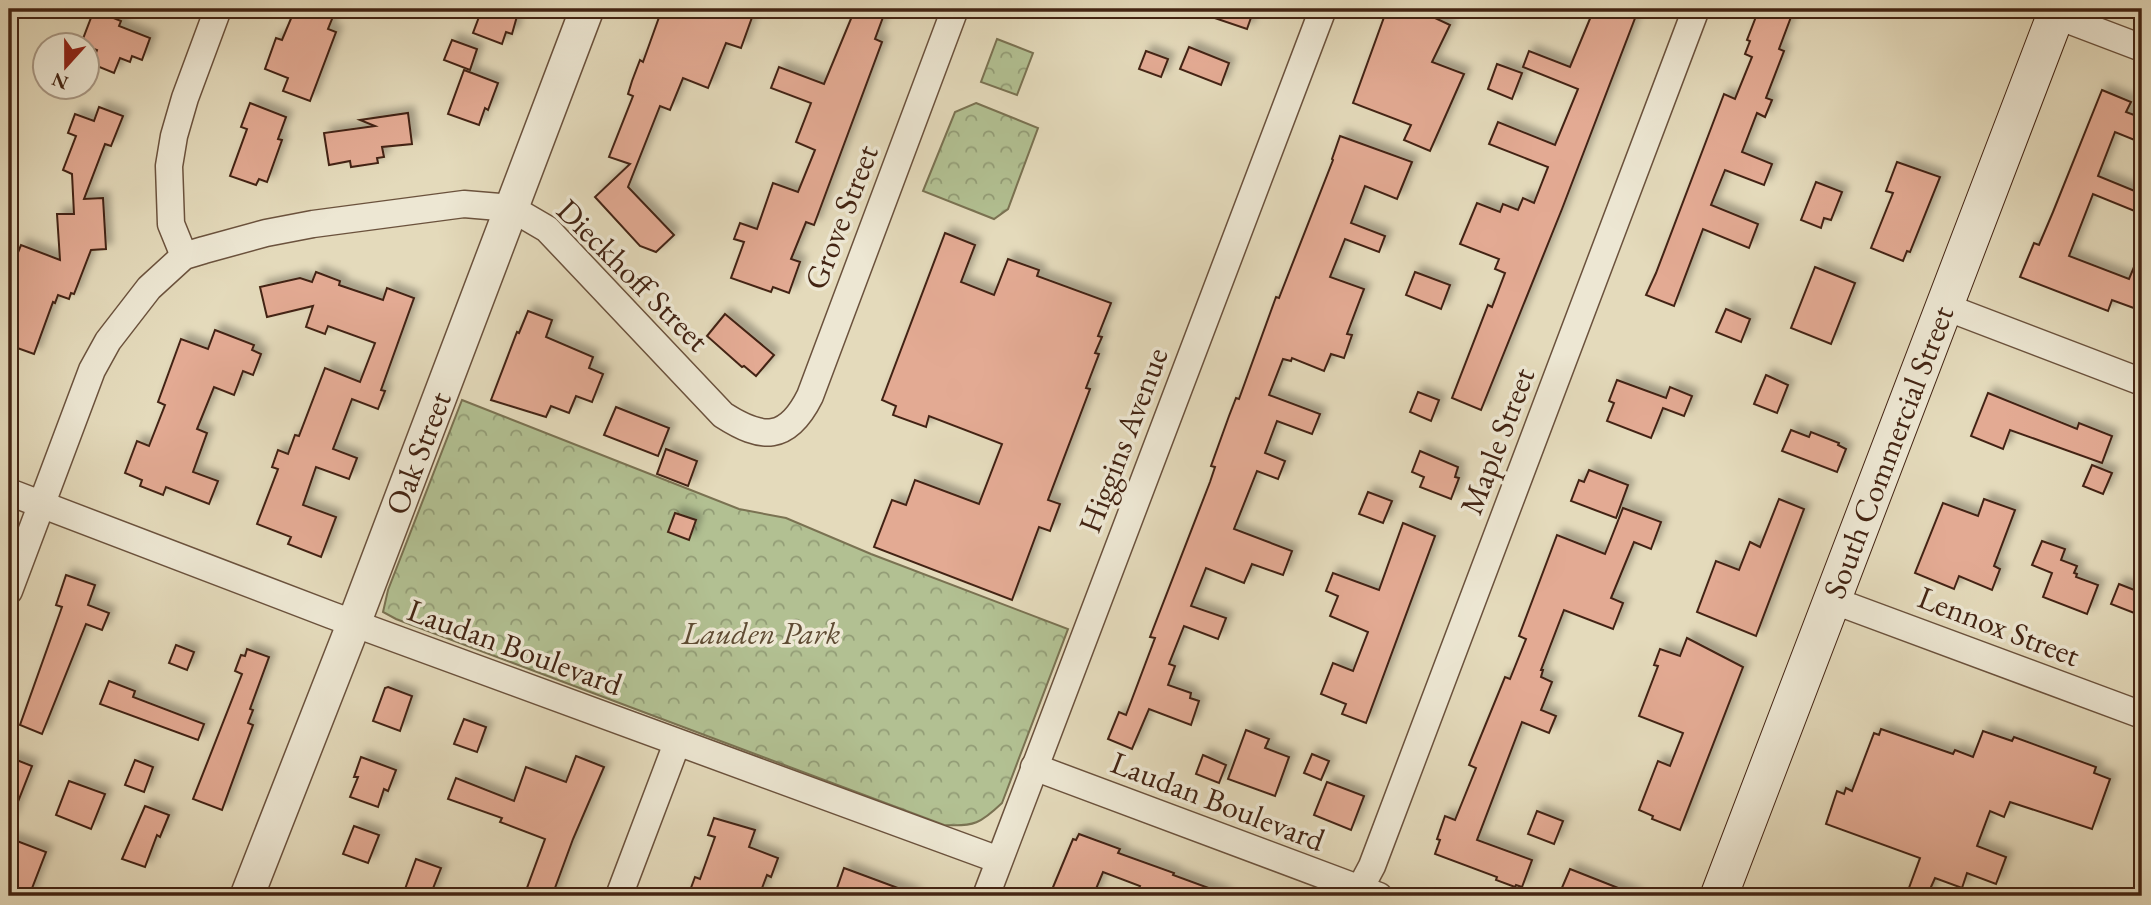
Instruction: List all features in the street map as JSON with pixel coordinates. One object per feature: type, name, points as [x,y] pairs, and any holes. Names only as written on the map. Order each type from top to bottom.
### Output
[{"type":"main road","name":"South Commercial Street","points":[[1725,894],[1832,600],[2056,12]]},
{"type":"street","points":[[9,591],[79,400],[108,341],[149,288],[184,256],[170,224],[169,166],[174,136],[218,9]]},
{"type":"street","name":"Oak Street","points":[[247,896],[354,623],[587,9]]},
{"type":"street","name":"Grove Street","points":[[771,434],[796,419],[810,396],[955,9]]},
{"type":"street","name":"Higgins Avenue","points":[[986,896],[1323,9]]},
{"type":"street","name":"Maple Street","points":[[1365,894],[1372,866],[1696,9]]},
{"type":"street","points":[[2056,12],[2142,48]]},
{"type":"street","name":"Dieckhoff Street","points":[[184,256],[266,233],[313,225],[464,204],[512,208],[547,229],[723,415],[746,429],[771,434]]},
{"type":"street","points":[[1944,306],[2142,382]]},
{"type":"street","name":"Laudan Boulevard","points":[[9,492],[354,623],[999,860]]},
{"type":"street","name":"Lennox Street","points":[[1832,600],[2142,715]]},
{"type":"street","points":[[619,896],[677,743]]},
{"type":"street","name":"Laudan Boulevard","points":[[1034,767],[1365,894]]},
{"type":"green space","points":[[997,39],[1033,53],[1017,95],[981,82]]},
{"type":"green space","points":[[976,103],[1038,128],[1008,209],[994,219],[923,191],[955,112]]},
{"type":"green space","name":"Lauden Park","points":[[462,400],[739,509],[786,518],[871,554],[1068,629],[1002,803],[976,822],[944,825],[383,612],[388,590]]},
{"type":"building","points":[[295,9],[336,9],[328,29],[336,32],[310,101],[283,91],[288,78],[265,69],[276,38],[282,40]]},
{"type":"building","points":[[482,9],[519,9],[512,34],[506,32],[502,44],[473,33]]},
{"type":"building","points":[[662,9],[755,9],[741,48],[726,43],[708,88],[683,78],[670,110],[660,106],[628,187],[674,235],[656,252],[640,246],[595,197],[630,164],[609,157],[633,96],[628,94],[632,81],[640,60],[643,62]]},
{"type":"building","points":[[855,9],[886,9],[875,39],[882,42],[814,225],[806,222],[791,259],[800,262],[789,293],[773,287],[771,292],[731,278],[744,242],[734,239],[740,223],[757,229],[773,183],[798,192],[815,150],[796,142],[811,103],[771,88],[779,67],[824,84]]},
{"type":"building","points":[[1197,9],[1254,9],[1247,29],[1197,12]]},
{"type":"building","points":[[1387,9],[1416,9],[1450,25],[1432,62],[1464,74],[1430,151],[1404,140],[1411,125],[1353,103]]},
{"type":"building","points":[[1594,9],[1637,9],[1637,13],[1481,410],[1452,398],[1488,305],[1492,307],[1505,273],[1495,269],[1499,259],[1460,244],[1477,203],[1500,212],[1503,204],[1518,210],[1523,198],[1534,203],[1548,167],[1489,144],[1498,122],[1555,145],[1578,89],[1523,67],[1529,51],[1570,67]]},
{"type":"building","points":[[1759,9],[1794,9],[1779,49],[1784,51],[1766,98],[1772,100],[1765,117],[1757,113],[1742,152],[1772,164],[1764,185],[1725,170],[1711,205],[1758,224],[1749,248],[1703,229],[1674,306],[1646,295],[1724,94],[1735,99],[1752,57],[1745,54],[1750,41],[1747,40]]},
{"type":"building","points":[[94,10],[121,21],[119,26],[150,38],[142,60],[132,56],[130,62],[120,58],[114,73],[102,68],[102,32],[86,32]]},
{"type":"building","points":[[452,40],[477,49],[470,70],[444,60]]},
{"type":"building","points":[[1189,47],[1229,63],[1221,85],[1180,69]]},
{"type":"building","points":[[1146,51],[1168,59],[1161,77],[1139,69]]},
{"type":"building","points":[[1497,64],[1522,73],[1512,99],[1488,89]]},
{"type":"building","points":[[464,70],[498,83],[479,125],[448,114]]},
{"type":"building","points":[[2102,90],[2131,102],[2126,112],[2142,118],[2142,143],[2115,132],[2098,176],[2142,194],[2142,214],[2093,194],[2069,256],[2129,279],[2142,248],[2142,311],[2112,300],[2108,311],[2020,277],[2034,243],[2039,245]]},
{"type":"building","points":[[250,103],[286,117],[278,139],[282,140],[267,182],[259,179],[256,185],[230,176],[247,129],[241,127]]},
{"type":"building","points":[[99,107],[123,116],[111,146],[105,144],[84,199],[103,198],[106,249],[91,250],[74,294],[71,293],[69,299],[58,295],[55,303],[53,302],[34,354],[9,345],[9,290],[15,274],[10,272],[21,245],[60,260],[57,214],[74,214],[72,174],[63,170],[76,136],[68,133],[75,114],[94,121]]},
{"type":"building","points":[[408,113],[412,144],[382,147],[384,157],[377,158],[378,163],[351,167],[350,161],[329,165],[324,133],[375,126],[360,120]]},
{"type":"building","points":[[1340,136],[1412,162],[1397,199],[1365,186],[1351,223],[1385,236],[1379,252],[1345,239],[1330,277],[1364,289],[1347,334],[1352,335],[1344,358],[1331,354],[1324,371],[1292,358],[1291,361],[1283,359],[1269,395],[1320,414],[1312,434],[1277,421],[1265,453],[1285,461],[1278,479],[1257,471],[1234,529],[1292,551],[1283,575],[1252,564],[1244,583],[1206,568],[1191,606],[1226,618],[1218,639],[1184,626],[1169,664],[1175,666],[1168,685],[1191,693],[1190,698],[1199,701],[1191,725],[1149,709],[1132,749],[1108,739],[1119,712],[1126,715],[1155,638],[1150,637],[1210,482],[1215,467],[1211,466],[1229,416],[1236,398],[1239,399]]},
{"type":"building","points":[[1897,162],[1940,177],[1910,252],[1907,251],[1903,261],[1871,248],[1893,193],[1886,191]]},
{"type":"building","points":[[1816,182],[1842,192],[1831,220],[1824,218],[1821,228],[1801,220]]},
{"type":"building","points":[[945,233],[975,245],[961,282],[994,295],[1008,259],[1039,270],[1037,276],[1111,303],[1098,336],[1102,337],[1095,353],[1099,354],[1086,388],[1090,389],[1048,500],[1060,504],[1050,531],[1039,527],[1012,600],[874,547],[892,500],[906,505],[915,480],[979,504],[1002,444],[929,416],[926,427],[893,415],[896,406],[882,400]]},
{"type":"building","points":[[1815,267],[1855,283],[1831,344],[1791,328]]},
{"type":"building","points":[[316,272],[340,281],[339,285],[383,300],[387,288],[414,298],[381,390],[385,391],[378,409],[352,399],[333,449],[357,458],[349,479],[316,467],[303,505],[336,517],[321,557],[288,544],[291,537],[257,524],[278,469],[272,467],[278,450],[288,454],[295,435],[299,436],[325,368],[360,382],[375,343],[328,326],[325,334],[306,327],[313,306],[267,317],[260,287],[300,278],[312,282]]},
{"type":"building","points":[[1415,272],[1450,285],[1441,309],[1406,295]]},
{"type":"building","points":[[1726,309],[1750,319],[1741,342],[1716,332]]},
{"type":"building","points":[[528,311],[552,320],[546,337],[593,357],[589,368],[603,374],[592,402],[576,396],[569,413],[551,406],[546,417],[491,400]]},
{"type":"building","points":[[725,314],[774,355],[756,376],[707,336]]},
{"type":"building","points":[[215,330],[254,345],[252,350],[261,354],[253,375],[243,371],[234,395],[214,387],[197,429],[207,433],[193,472],[218,481],[209,504],[166,487],[163,495],[140,486],[142,480],[125,473],[137,441],[149,446],[165,405],[158,402],[181,339],[208,349]]},
{"type":"building","points":[[1766,375],[1788,385],[1777,413],[1754,404]]},
{"type":"building","points":[[1617,380],[1666,398],[1670,387],[1692,396],[1684,416],[1663,408],[1651,438],[1607,421],[1614,403],[1609,401]]},
{"type":"building","points":[[1418,392],[1439,400],[1431,421],[1410,412]]},
{"type":"building","points":[[1988,393],[2077,429],[2079,423],[2112,436],[2102,463],[2010,430],[2003,449],[1971,436]]},
{"type":"building","points":[[616,407],[669,428],[658,456],[604,435]]},
{"type":"building","points":[[1791,430],[1809,437],[1811,432],[1839,443],[1838,445],[1846,449],[1837,472],[1782,451]]},
{"type":"building","points":[[666,449],[697,461],[688,486],[657,474]]},
{"type":"building","points":[[1420,451],[1458,467],[1455,477],[1459,478],[1451,499],[1420,487],[1424,477],[1412,472]]},
{"type":"building","points":[[2092,465],[2112,473],[2103,494],[2083,486]]},
{"type":"building","points":[[1589,470],[1628,485],[1616,518],[1571,501],[1579,480],[1584,482]]},
{"type":"building","points":[[1368,492],[1392,501],[1383,523],[1359,514]]},
{"type":"building","points":[[1779,499],[1804,509],[1756,636],[1697,612],[1716,561],[1739,570],[1750,542],[1760,547]]},
{"type":"building","points":[[1984,499],[2015,510],[1994,566],[2000,569],[1992,590],[1959,576],[1954,589],[1915,573],[1943,503],[1978,516]]},
{"type":"building","points":[[1623,508],[1661,522],[1651,549],[1634,542],[1611,598],[1623,603],[1613,629],[1564,610],[1541,670],[1541,677],[1552,682],[1541,710],[1556,716],[1549,733],[1522,722],[1477,840],[1532,860],[1522,887],[1515,887],[1496,880],[1497,877],[1435,854],[1440,840],[1437,839],[1445,816],[1455,820],[1476,768],[1469,765],[1505,677],[1510,679],[1526,639],[1519,636],[1557,535],[1605,554]]},
{"type":"building","points":[[675,513],[696,520],[689,540],[668,532]]},
{"type":"building","points":[[1403,523],[1435,536],[1366,723],[1342,714],[1346,704],[1321,694],[1333,663],[1353,671],[1368,632],[1330,616],[1338,596],[1326,591],[1333,573],[1379,590]]},
{"type":"building","points":[[2042,541],[2065,549],[2061,560],[2077,566],[2074,573],[2077,574],[2076,577],[2098,585],[2087,614],[2043,597],[2052,573],[2032,565]]},
{"type":"building","points":[[66,575],[95,585],[88,605],[109,613],[102,630],[86,624],[42,734],[20,725],[62,607],[56,605]]},
{"type":"building","points":[[2119,584],[2142,593],[2142,616],[2111,604]]},
{"type":"building","points":[[1687,638],[1743,667],[1680,830],[1652,819],[1653,816],[1639,810],[1658,761],[1670,766],[1683,733],[1639,716],[1658,666],[1654,665],[1660,649],[1680,656]]},
{"type":"building","points":[[176,645],[194,652],[187,670],[169,663]]},
{"type":"building","points":[[247,649],[269,657],[250,709],[253,710],[248,723],[253,725],[222,810],[193,799],[242,674],[235,671],[241,655],[245,656]]},
{"type":"building","points":[[109,681],[135,691],[133,697],[204,724],[198,740],[100,704]]},
{"type":"building","points":[[385,688],[412,696],[400,731],[373,721]]},
{"type":"building","points":[[464,719],[486,727],[477,752],[454,744]]},
{"type":"building","points":[[1881,729],[1953,754],[1955,750],[1973,757],[1983,731],[2012,741],[2014,737],[2096,767],[2094,773],[2110,779],[2092,829],[2010,802],[2004,817],[1990,811],[1977,846],[2006,857],[1996,884],[1967,873],[1962,888],[1935,878],[1927,896],[1906,896],[1920,858],[1826,824],[1837,791],[1844,794],[1846,788],[1852,791],[1874,733],[1879,735]]},
{"type":"building","points":[[1246,730],[1269,739],[1265,748],[1289,757],[1275,796],[1228,779]]},
{"type":"building","points":[[1312,754],[1329,761],[1321,780],[1304,773]]},
{"type":"building","points":[[1203,755],[1226,765],[1219,783],[1196,774]]},
{"type":"building","points":[[576,756],[604,767],[552,896],[524,896],[545,839],[500,822],[502,818],[448,799],[456,778],[514,801],[526,767],[566,782]]},
{"type":"building","points":[[9,757],[32,766],[10,822],[9,821]]},
{"type":"building","points":[[361,757],[396,770],[388,791],[384,789],[378,807],[350,797],[358,777],[354,777]]},
{"type":"building","points":[[135,760],[153,767],[144,792],[125,785]]},
{"type":"building","points":[[69,781],[105,794],[91,829],[56,815]]},
{"type":"building","points":[[1327,782],[1364,796],[1351,830],[1314,815]]},
{"type":"building","points":[[145,806],[169,815],[160,837],[157,835],[145,867],[122,859]]},
{"type":"building","points":[[1537,811],[1563,821],[1554,844],[1528,834]]},
{"type":"building","points":[[714,818],[755,830],[749,847],[778,858],[771,877],[767,875],[759,896],[688,896],[695,877],[700,879],[715,837],[708,835]]},
{"type":"building","points":[[354,826],[379,835],[368,863],[343,854]]},
{"type":"building","points":[[1079,834],[1120,849],[1118,853],[1174,873],[1173,875],[1225,896],[1153,896],[1138,891],[1140,886],[1103,872],[1093,896],[1061,896],[1051,892],[1073,839],[1076,840]]},
{"type":"building","points":[[9,838],[46,852],[29,896],[9,896]]},
{"type":"building","points":[[416,859],[441,868],[430,896],[405,889]]},
{"type":"building","points":[[844,868],[914,896],[858,896],[837,888]]},
{"type":"building","points":[[1570,869],[1636,896],[1578,896],[1561,890]]}]
